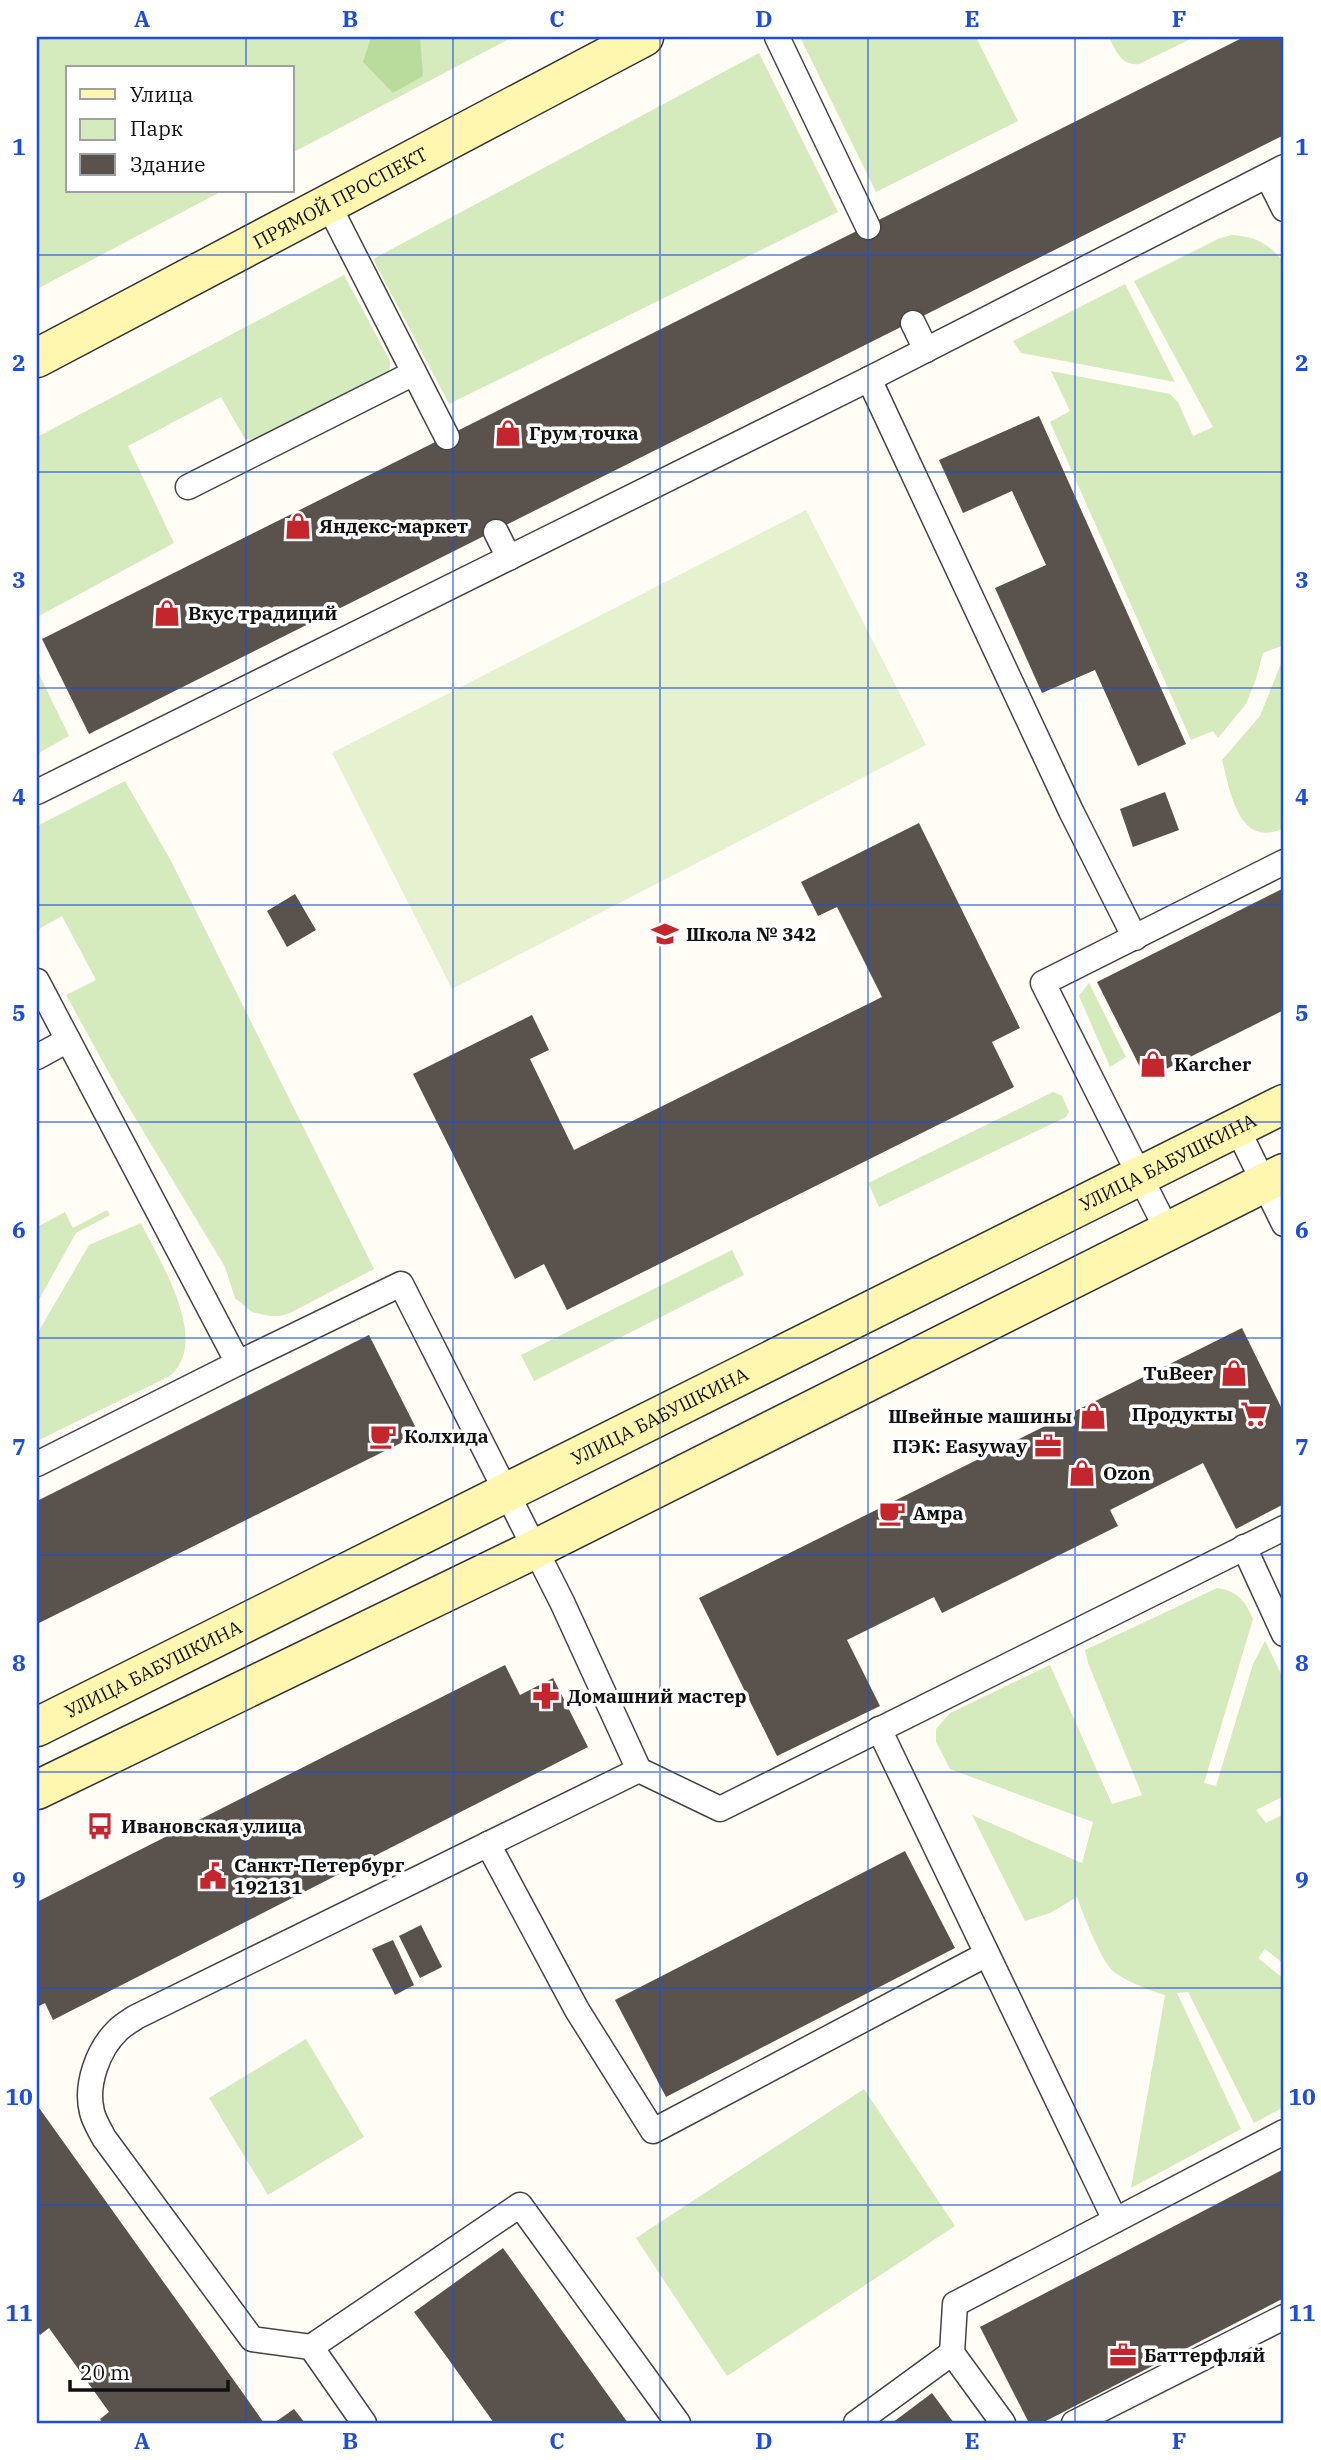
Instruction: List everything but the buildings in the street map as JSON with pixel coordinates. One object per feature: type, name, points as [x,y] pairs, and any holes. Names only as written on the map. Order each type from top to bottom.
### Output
[{"type":"main road","name":"ПРЯМОЙ ПРОСПЕКТ","points":[[37,358],[644,37]]},
{"type":"main road","name":"УЛИЦА БАБУШКИНА","points":[[37,1727],[1284,1104]]},
{"type":"main road","points":[[37,1790],[535,1549],[1274,1178]]},
{"type":"lane","points":[[777,37],[868,227]]},
{"type":"lane","points":[[37,792],[869,379],[1276,172],[1284,209]]},
{"type":"lane","points":[[328,204],[447,437]]},
{"type":"lane","points":[[913,323],[926,350]]},
{"type":"lane","points":[[188,486],[414,373]]},
{"type":"lane","points":[[869,379],[1072,811],[1135,938]]},
{"type":"lane","points":[[496,531],[509,558]]},
{"type":"lane","points":[[1167,1230],[1043,983],[1284,862]]},
{"type":"lane","points":[[37,981],[239,1363]]},
{"type":"lane","points":[[37,1057],[68,1040]]},
{"type":"lane","points":[[1237,1128],[1274,1178],[1284,1224]]},
{"type":"lane","points":[[37,1464],[401,1284],[562,1602],[639,1770],[720,1809],[1284,1528]]},
{"type":"lane","points":[[1244,1547],[1284,1634]]},
{"type":"lane","points":[[879,1729],[1115,2220]]},
{"type":"lane","points":[[639,1770],[136,2017],[118,2029],[104,2047],[91,2085],[92,2112],[104,2137],[252,2339],[311,2347],[520,2204],[678,2423]]},
{"type":"lane","points":[[488,1844],[577,2010],[653,2131],[987,1954]]},
{"type":"lane","points":[[1003,2423],[952,2353],[955,2304],[1284,2133]]},
{"type":"lane","points":[[1074,2423],[1284,2317]]},
{"type":"lane","points":[[311,2347],[364,2423]]},
{"type":"lane","points":[[856,2423],[952,2353]]},
{"type":"green space","points":[[37,37],[513,37],[294,152],[294,66],[66,66],[66,192],[220,192],[37,289]]},
{"type":"green space","points":[[371,37],[420,37],[423,76],[393,93],[363,62]]},
{"type":"green space","points":[[800,37],[976,37],[1018,121],[876,192]]},
{"type":"green space","points":[[1109,37],[1195,37],[1139,64],[1133,64],[1123,60]]},
{"type":"green space","points":[[759,53],[838,212],[449,404],[373,259]]},
{"type":"green space","points":[[1232,235],[1261,242],[1284,263],[1284,645],[1263,653],[1246,704],[1218,738],[1213,731],[1191,740],[1050,422],[1070,411],[1051,371],[1170,394],[1178,402],[1193,436],[1213,427],[1134,281],[1220,238]]},
{"type":"green space","points":[[344,275],[388,357],[389,375],[255,440],[245,439],[221,397],[128,446],[174,543],[37,617],[37,437]]},
{"type":"green space","points":[[1125,284],[1175,382],[1021,353],[1013,341]]},
{"type":"green space","points":[[806,510],[926,745],[452,989],[332,753]]},
{"type":"green space","points":[[1284,656],[1284,828],[1268,833],[1256,831],[1246,824],[1239,814],[1222,760],[1260,716]]},
{"type":"green space","points":[[37,670],[69,736],[37,754]]},
{"type":"green space","points":[[125,781],[170,859],[374,1269],[280,1316],[252,1312],[235,1298],[225,1267],[119,1091],[66,995],[96,980],[62,916],[37,930],[37,826]]},
{"type":"green space","points":[[1089,983],[1126,1057],[1110,1067],[1079,996]]},
{"type":"green space","points":[[1053,1092],[1062,1096],[1069,1112],[1066,1117],[879,1207],[868,1183]]},
{"type":"green space","points":[[107,1210],[110,1215],[76,1233],[37,1303],[37,1227],[65,1212],[73,1228]]},
{"type":"green space","points":[[141,1223],[167,1273],[182,1313],[185,1349],[179,1365],[168,1377],[37,1441],[37,1334],[89,1245]]},
{"type":"green space","points":[[732,1250],[744,1275],[534,1381],[521,1355]]},
{"type":"green space","points":[[1217,1588],[1240,1598],[1253,1619],[1204,1783],[1216,1786],[1253,1664],[1265,1641],[1284,1680],[1284,1796],[1256,1810],[1266,1823],[1284,1814],[1284,1964],[1265,1949],[1258,1958],[1284,1979],[1284,2107],[1254,2123],[1188,1992],[1177,1993],[1241,2129],[1131,2188],[1165,1995],[1144,1988],[1110,1968],[1096,1944],[1077,1897],[1050,1913],[1025,1921],[972,1815],[1082,1863],[1093,1822],[950,1769],[936,1742],[936,1729],[950,1713],[1050,1665],[1112,1804],[1142,1795],[1085,1650]]},
{"type":"green space","points":[[306,2039],[364,2137],[268,2195],[209,2098]]},
{"type":"green space","points":[[864,2089],[955,2226],[727,2376],[636,2238]]},
{"type":"place","name":"Грум точка","points":[[508,433]]},
{"type":"place","name":"Яндекс-маркет","points":[[298,526]]},
{"type":"place","name":"Вкус традиций","points":[[167,613]]},
{"type":"place","name":"Школа № 342","points":[[665,934]]},
{"type":"place","name":"Karcher","points":[[1153,1064]]},
{"type":"place","name":"TuBeer","points":[[1234,1373]]},
{"type":"place","name":"Продукты","points":[[1254,1414]]},
{"type":"place","name":"Швейные машины","points":[[1093,1416]]},
{"type":"place","name":"Колхида","points":[[383,1436]]},
{"type":"place","name":"ПЭК: Easyway","points":[[1048,1446]]},
{"type":"place","name":"Ozon","points":[[1082,1473]]},
{"type":"place","name":"Амра","points":[[892,1513]]},
{"type":"place","name":"Домашний мастер","points":[[546,1696]]},
{"type":"place","name":"Ивановская улица","points":[[100,1826]]},
{"type":"place","name":"Санкт-Петербург 192131","points":[[213,1876]]},
{"type":"place","name":"Баттерфляй","points":[[1123,2355]]}]
